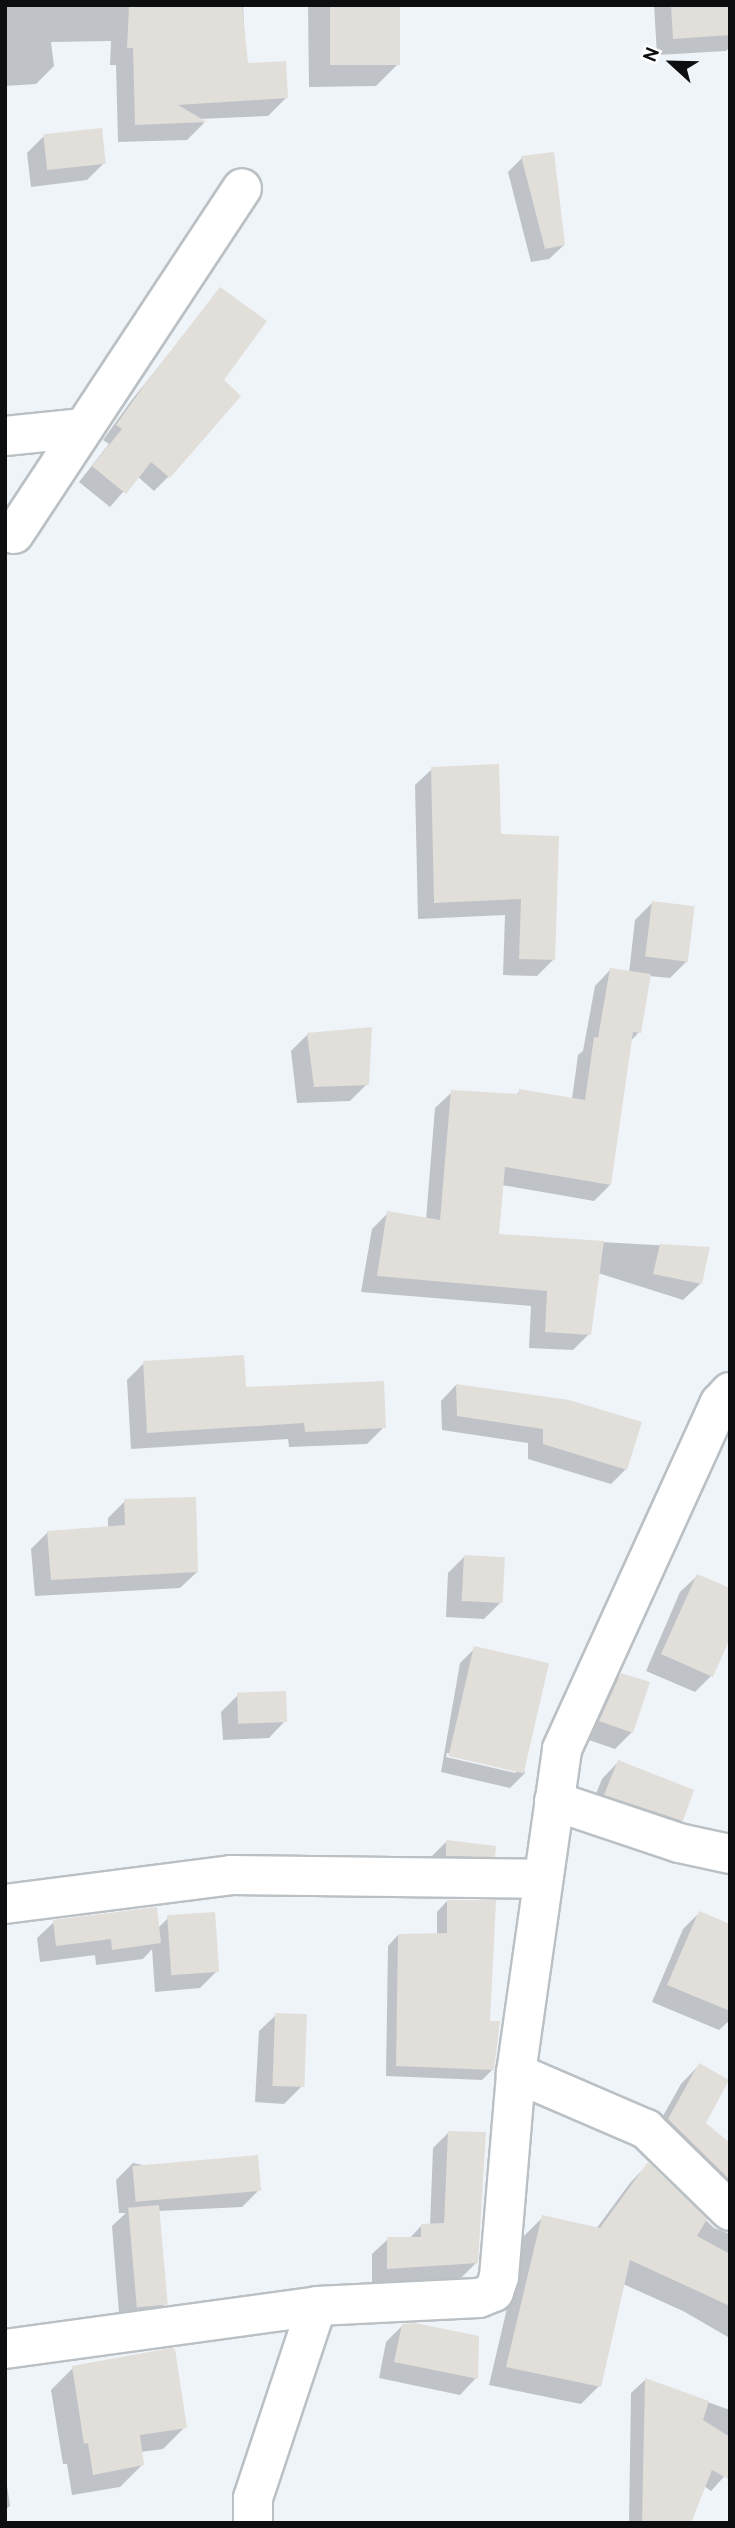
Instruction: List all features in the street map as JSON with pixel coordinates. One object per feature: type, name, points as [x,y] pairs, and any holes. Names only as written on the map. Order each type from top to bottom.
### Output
[{"type":"street","points":[[14,534],[242,188]]},
{"type":"street","points":[[5,436],[84,428]]},
{"type":"street","points":[[5,2349],[317,2306],[479,2298],[494,2292],[499,2277],[516,2073],[562,1749],[720,1403],[730,1392]]},
{"type":"street","points":[[554,1801],[679,1843],[730,1854]]},
{"type":"street","points":[[5,1904],[231,1875],[543,1879]]},
{"type":"street","points":[[516,2073],[646,2129],[730,2211]]},
{"type":"street","points":[[253,2523],[253,2498],[317,2306]]},
{"type":"building","points":[[129,5],[242,5],[248,63],[286,61],[288,98],[178,105],[207,122],[135,125],[133,48],[127,48]]},
{"type":"building","points":[[330,5],[400,5],[400,65],[330,65]]},
{"type":"building","points":[[671,5],[730,5],[730,35],[673,39]]},
{"type":"building","points":[[102,128],[106,164],[47,170],[43,134]]},
{"type":"building","points":[[554,152],[565,245],[545,249],[521,156]]},
{"type":"building","points":[[220,287],[267,321],[224,380],[241,396],[170,478],[151,462],[126,494],[92,466],[122,429],[116,425],[145,384]]},
{"type":"building","points":[[499,764],[501,834],[559,836],[555,960],[519,959],[521,899],[434,903],[431,767]]},
{"type":"building","points":[[652,901],[695,906],[688,962],[645,957]]},
{"type":"building","points":[[610,968],[651,974],[641,1033],[633,1032],[611,1185],[505,1167],[499,1234],[604,1241],[591,1335],[545,1332],[547,1291],[377,1276],[387,1211],[440,1220],[451,1090],[519,1094],[519,1089],[585,1100],[594,1037],[598,1038]]},
{"type":"building","points":[[372,1027],[369,1085],[314,1087],[307,1033]]},
{"type":"building","points":[[660,1244],[710,1247],[702,1284],[653,1274]]},
{"type":"building","points":[[244,1355],[246,1387],[384,1381],[386,1428],[305,1432],[304,1423],[147,1433],[143,1361]]},
{"type":"building","points":[[456,1384],[569,1400],[642,1422],[627,1470],[543,1444],[543,1429],[457,1416]]},
{"type":"building","points":[[196,1497],[198,1572],[51,1580],[47,1531],[125,1525],[124,1499]]},
{"type":"building","points":[[464,1555],[505,1557],[503,1603],[462,1601]]},
{"type":"building","points":[[697,1574],[730,1588],[730,1638],[713,1677],[661,1654]]},
{"type":"building","points":[[474,1646],[549,1663],[524,1773],[449,1756]]},
{"type":"building","points":[[621,1673],[650,1682],[633,1733],[599,1721]]},
{"type":"building","points":[[286,1691],[287,1722],[238,1724],[237,1693]]},
{"type":"building","points":[[618,1760],[694,1790],[683,1821],[604,1795]]},
{"type":"building","points":[[446,1840],[496,1846],[495,1857],[446,1856]]},
{"type":"building","points":[[447,1900],[496,1900],[490,2021],[500,2021],[494,2070],[396,2066],[398,1934],[447,1933]]},
{"type":"building","points":[[157,1907],[161,1943],[112,1950],[111,1939],[56,1946],[53,1920]]},
{"type":"building","points":[[699,1911],[730,1924],[730,2011],[667,1985]]},
{"type":"building","points":[[215,1912],[219,1972],[171,1975],[167,1915]]},
{"type":"building","points":[[275,2013],[307,2014],[304,2087],[272,2086]]},
{"type":"building","points":[[699,2063],[729,2080],[706,2123],[730,2143],[729,2179],[668,2119]]},
{"type":"building","points":[[448,2131],[486,2132],[478,2263],[387,2269],[387,2237],[421,2237],[421,2224],[444,2223]]},
{"type":"building","points":[[258,2155],[261,2191],[136,2202],[132,2166]]},
{"type":"building","points":[[648,2162],[707,2219],[697,2236],[730,2254],[730,2306],[630,2260],[601,2387],[506,2367],[542,2215],[600,2228]]},
{"type":"building","points":[[159,2205],[168,2305],[137,2307],[128,2208]]},
{"type":"building","points":[[415,2323],[479,2336],[478,2379],[394,2362],[402,2324]]},
{"type":"building","points":[[175,2349],[187,2428],[140,2435],[144,2465],[93,2475],[88,2443],[84,2444],[72,2366]]},
{"type":"building","points":[[645,2378],[709,2401],[703,2420],[730,2437],[730,2480],[712,2470],[691,2523],[642,2523]]}]
